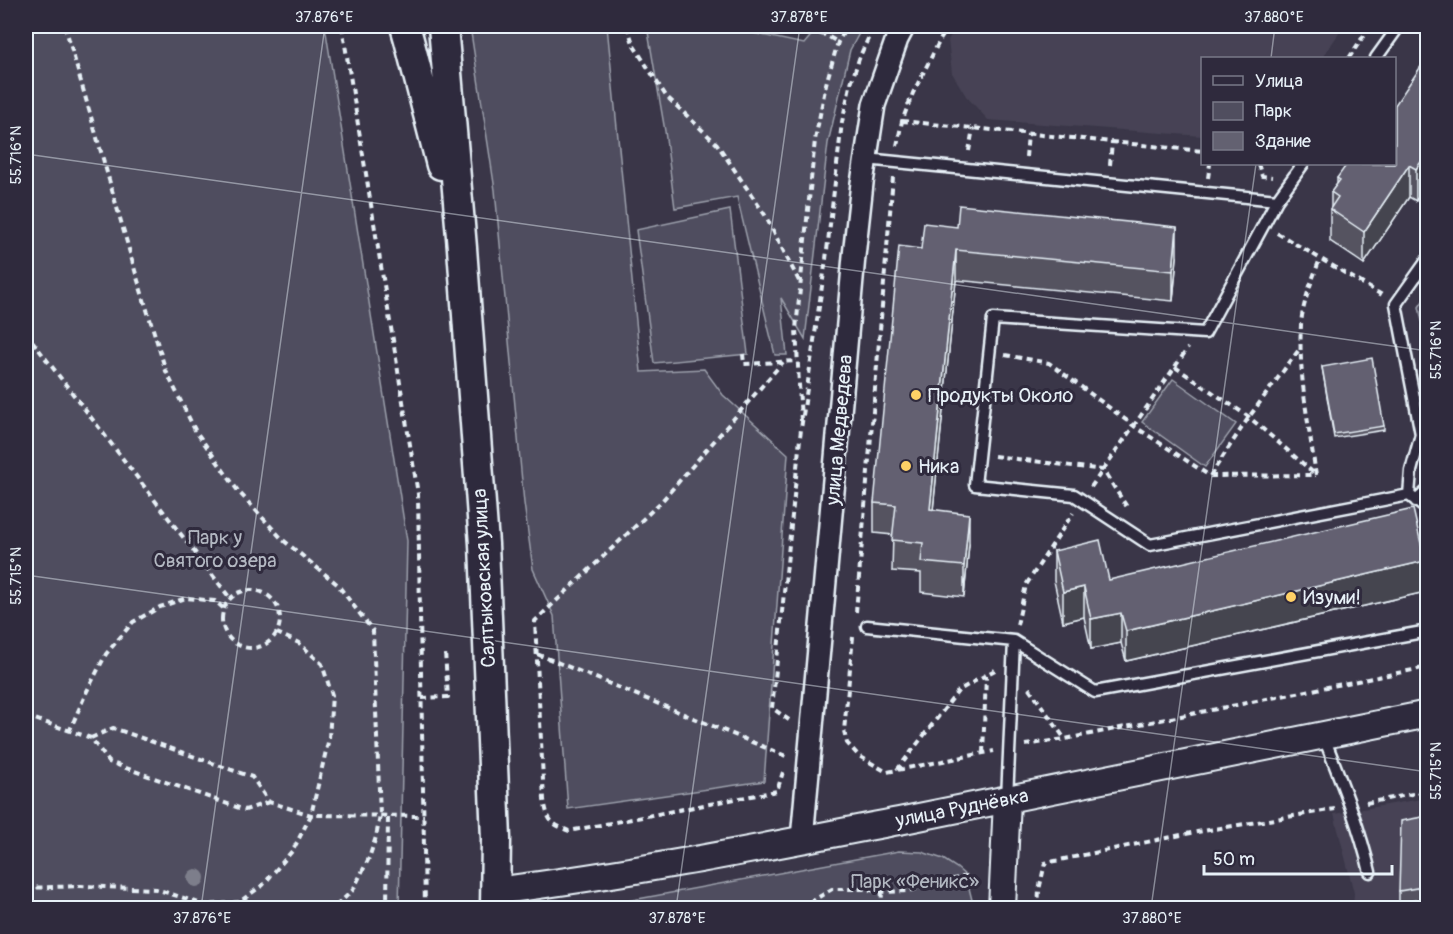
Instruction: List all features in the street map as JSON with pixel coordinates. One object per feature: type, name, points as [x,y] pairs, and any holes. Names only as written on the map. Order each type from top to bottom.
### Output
[{"type":"main road","name":"Салтыковская улица","points":[[405,26],[462,248]]},
{"type":"main road","name":"Салтыковская улица","points":[[443,26],[484,544],[496,839],[495,900]]},
{"type":"street","name":"улица Медведева","points":[[802,840],[854,256],[866,159],[874,105],[897,39],[904,26]]},
{"type":"street","name":"улица Руднёвка","points":[[495,900],[578,880],[1007,800],[1428,714]]},
{"type":"street","points":[[1002,909],[1007,800]]},
{"type":"lane","points":[[1377,57],[1399,26]]},
{"type":"lane","points":[[866,159],[1277,200]]},
{"type":"lane","points":[[1302,165],[1277,200],[1205,333],[993,319],[975,485],[1074,495],[1150,544],[1413,498],[1428,490]]},
{"type":"lane","points":[[1428,259],[1396,304],[1421,434],[1411,471],[1413,498],[1428,510]]},
{"type":"lane","points":[[867,626],[1014,641],[1095,692],[1428,631]]},
{"type":"lane","points":[[1007,800],[1014,641]]},
{"type":"lane","points":[[1323,735],[1362,838],[1370,872]]},
{"type":"path","points":[[65,26],[166,371],[195,430],[238,491],[283,540],[337,584],[373,631],[380,816],[369,858],[353,890],[334,909]]},
{"type":"path","points":[[342,26],[418,494],[425,909]]},
{"type":"path","points":[[627,26],[633,46],[666,96],[717,144],[765,215],[800,282]]},
{"type":"path","points":[[789,26],[825,35],[838,42]]},
{"type":"path","points":[[801,429],[796,329],[814,140],[838,42],[847,26]]},
{"type":"path","points":[[789,729],[790,720],[772,708],[801,429],[826,259],[842,122],[860,56],[874,26]]},
{"type":"path","points":[[855,615],[894,162],[902,121],[918,82],[949,26]]},
{"type":"path","points":[[1350,57],[1370,26]]},
{"type":"path","points":[[902,121],[1201,151]]},
{"type":"path","points":[[966,169],[973,129]]},
{"type":"path","points":[[1108,183],[1112,142]]},
{"type":"path","points":[[1264,225],[1396,304]]},
{"type":"path","points":[[1316,475],[1303,385],[1301,323],[1311,281],[1320,259]]},
{"type":"path","points":[[26,333],[230,598]]},
{"type":"path","points":[[1014,641],[1026,585],[1198,333]]},
{"type":"path","points":[[1210,476],[1249,417],[1302,345]]},
{"type":"path","points":[[989,352],[1049,363],[1134,426],[1210,476],[1316,475]]},
{"type":"path","points":[[743,354],[744,364],[797,361]]},
{"type":"path","points":[[783,362],[660,502],[535,621],[544,800],[548,819],[556,826],[568,831],[777,791],[786,765],[787,747]]},
{"type":"path","points":[[1175,367],[1249,417],[1316,475]]},
{"type":"path","points":[[252,590],[263,592],[273,600],[279,610],[280,622],[277,633],[270,642],[260,648],[249,649],[238,646],[229,639],[223,630],[221,619],[223,608],[230,598],[240,592],[252,590]]},
{"type":"path","points":[[69,732],[106,654],[133,622],[160,607],[186,598],[214,601],[223,608]]},
{"type":"path","points":[[854,627],[844,731],[847,743],[859,756],[887,772],[1428,667]]},
{"type":"path","points":[[26,888],[81,886],[156,889],[205,904],[239,902],[262,885],[293,850],[311,815],[328,738],[332,695],[322,664],[299,642],[277,633]]},
{"type":"path","points":[[422,699],[448,697],[446,652]]},
{"type":"path","points":[[537,654],[786,756]]},
{"type":"path","points":[[896,770],[959,690],[1013,662],[1065,739]]},
{"type":"path","points":[[983,753],[986,675]]},
{"type":"path","points":[[26,716],[90,738],[109,762],[245,810],[269,802],[311,815],[424,816]]},
{"type":"path","points":[[90,738],[113,728],[252,777],[269,802]]},
{"type":"path","points":[[1038,909],[1039,890],[1045,863],[1191,833],[1428,791]]},
{"type":"path","points":[[387,909],[388,816]]},
{"type":"path","points":[[801,909],[832,889],[908,891],[970,875]]},
{"type":"path","points":[[881,909],[882,892]]},
{"type":"shaded area","points":[[957,26],[1344,26],[1323,57],[1201,57],[1201,136],[988,120],[966,96],[952,73],[948,40]]},
{"type":"shaded area","points":[[1427,798],[1427,908],[1353,908],[1354,893],[1334,814]]},
{"type":"green space","name":"Парк у Святого озера","points":[[26,26],[325,26],[407,541],[399,908],[26,908]]},
{"type":"green space","points":[[470,26],[607,26],[641,372],[704,369],[723,395],[788,454],[764,781],[568,809],[554,616],[533,569],[524,503],[495,190]]},
{"type":"green space","points":[[647,26],[720,26],[804,44],[819,26],[863,26],[850,50],[828,143],[805,339],[781,298],[787,355],[775,355],[737,197],[675,208],[665,131]]},
{"type":"green space","points":[[730,210],[748,354],[654,363],[636,230]]},
{"type":"green space","points":[[1427,295],[1427,345],[1419,307]]},
{"type":"green space","points":[[1173,379],[1236,424],[1205,467],[1142,422]]},
{"type":"green space","name":"Парк «Феникс»","points":[[899,851],[922,852],[943,859],[957,868],[966,876],[974,908],[589,908]]},
{"type":"building","points":[[1428,56],[1428,152],[1416,169],[1409,165],[1364,232],[1330,209],[1338,197],[1331,192],[1340,180],[1337,178],[1346,165],[1396,165],[1396,104]]},
{"type":"building","points":[[959,205],[1177,227],[1173,271],[956,250],[930,509],[969,514],[964,566],[921,562],[923,543],[892,540],[896,505],[874,503],[899,246],[921,249],[924,223],[957,227]]},
{"type":"building","points":[[1372,358],[1384,426],[1334,434],[1322,367]]},
{"type":"building","points":[[1413,509],[1425,561],[1126,631],[1121,613],[1091,619],[1084,587],[1063,592],[1054,551],[1100,540],[1109,580]]},
{"type":"building","points":[[1428,816],[1428,886],[1399,891],[1401,821]]},
{"type":"place","name":"Продукты Около","points":[[916,395]]},
{"type":"place","name":"Ника","points":[[906,466]]},
{"type":"place","name":"Изуми!","points":[[1291,597]]}]
